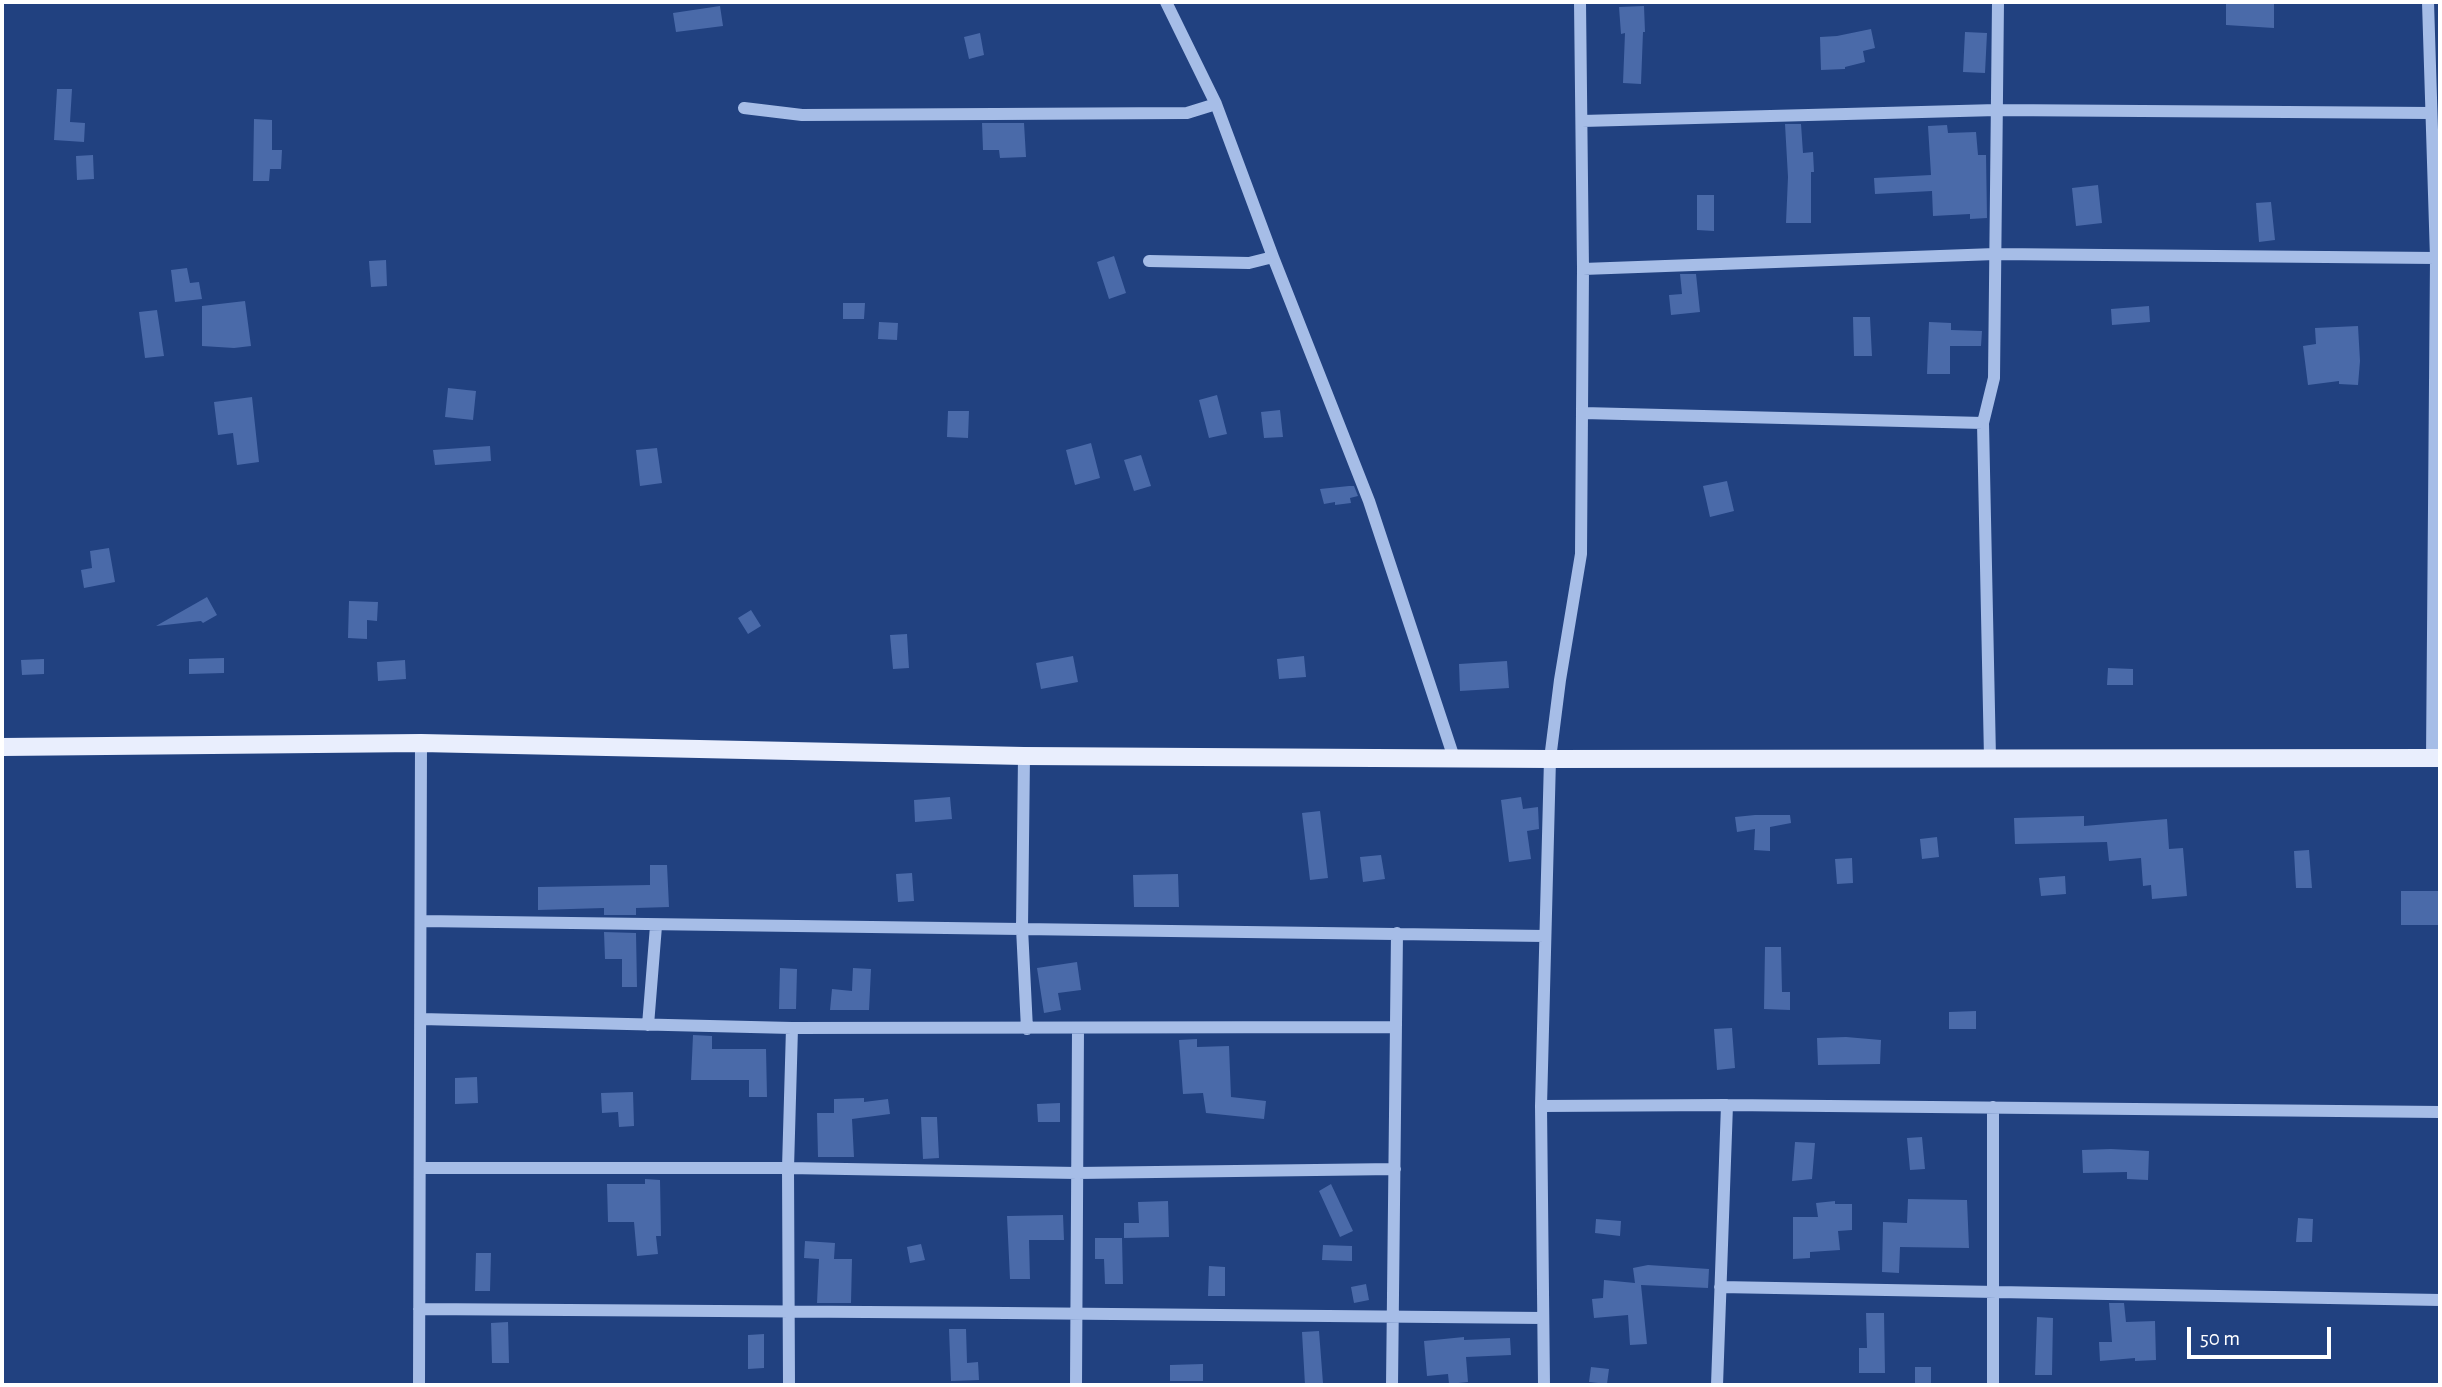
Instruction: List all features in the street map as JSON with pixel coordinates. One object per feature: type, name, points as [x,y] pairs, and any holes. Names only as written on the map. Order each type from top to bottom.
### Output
[{"type":"main road","points":[[2,747],[421,743],[1024,756],[1550,759],[2436,758]]},
{"type":"street","points":[[1166,2],[1216,104],[1369,501],[1454,758]]},
{"type":"street","points":[[1544,1385],[1541,1106],[1550,759],[1581,554],[1583,269],[1580,2]]},
{"type":"street","points":[[1990,758],[1983,423],[1994,378],[1998,2]]},
{"type":"street","points":[[2428,2],[2435,33],[2431,113],[2436,258],[2436,758]]},
{"type":"street","points":[[744,108],[802,115],[1187,113],[1216,104]]},
{"type":"street","points":[[1582,121],[1997,110],[2431,113]]},
{"type":"street","points":[[1583,269],[1996,254],[2436,258]]},
{"type":"street","points":[[1149,261],[1249,262],[1273,257]]},
{"type":"street","points":[[1583,413],[1983,423]]},
{"type":"street","points":[[419,1385],[421,743]]},
{"type":"street","points":[[1024,756],[1022,928],[1027,1029]]},
{"type":"street","points":[[422,922],[1545,936]]},
{"type":"street","points":[[648,1025],[656,926]]},
{"type":"street","points":[[1392,1385],[1396,933]]},
{"type":"street","points":[[421,1019],[792,1028],[1395,1027]]},
{"type":"street","points":[[789,1385],[788,1168],[792,1028]]},
{"type":"street","points":[[1076,1385],[1078,1029]]},
{"type":"street","points":[[1541,1106],[1727,1105],[2440,1112]]},
{"type":"street","points":[[1717,1385],[1727,1105]]},
{"type":"street","points":[[1993,1107],[1993,1385]]},
{"type":"street","points":[[420,1168],[788,1168],[1077,1173],[1395,1169]]},
{"type":"street","points":[[1720,1287],[2440,1300]]},
{"type":"street","points":[[419,1309],[788,1313],[1077,1312],[1543,1318]]},
{"type":"building","points":[[2226,2],[2274,2],[2274,28],[2226,25]]},
{"type":"building","points":[[720,6],[723,26],[676,32],[673,13]]},
{"type":"building","points":[[1644,6],[1641,84],[1623,83],[1625,33],[1621,34],[1619,7]]},
{"type":"building","points":[[1871,29],[1875,48],[1863,51],[1865,62],[1845,69],[1821,70],[1820,37]]},
{"type":"building","points":[[1965,32],[1987,33],[1985,73],[1963,72]]},
{"type":"building","points":[[980,33],[984,55],[969,59],[964,37]]},
{"type":"building","points":[[57,89],[72,89],[70,122],[85,123],[84,142],[54,140]]},
{"type":"building","points":[[254,119],[272,120],[272,150],[282,150],[281,169],[270,169],[269,181],[253,181]]},
{"type":"building","points":[[982,123],[1024,123],[1026,157],[1000,158],[999,150],[983,150]]},
{"type":"building","points":[[1785,124],[1801,124],[1803,153],[1813,152],[1811,223],[1786,223],[1788,177]]},
{"type":"building","points":[[1947,125],[1948,133],[1976,132],[1978,155],[1986,155],[1987,218],[1970,219],[1970,214],[1933,216],[1932,191],[1875,194],[1874,178],[1931,175],[1928,126]]},
{"type":"building","points":[[93,155],[94,179],[77,180],[76,156]]},
{"type":"building","points":[[2098,185],[2102,223],[2076,226],[2072,188]]},
{"type":"building","points":[[1697,195],[1714,195],[1714,231],[1697,230]]},
{"type":"building","points":[[2271,202],[2275,240],[2259,242],[2256,203]]},
{"type":"building","points":[[1114,256],[1126,293],[1109,299],[1097,262]]},
{"type":"building","points":[[386,260],[387,286],[371,287],[369,261]]},
{"type":"building","points":[[187,268],[190,283],[199,282],[202,299],[175,302],[171,270]]},
{"type":"building","points":[[1680,274],[1696,274],[1700,312],[1671,315],[1669,295],[1682,294]]},
{"type":"building","points":[[245,301],[251,346],[202,346],[202,306]]},
{"type":"building","points":[[843,303],[865,303],[864,319],[843,319]]},
{"type":"building","points":[[2149,306],[2150,322],[2112,325],[2111,309]]},
{"type":"building","points":[[157,310],[164,356],[145,358],[139,312]]},
{"type":"building","points":[[1853,317],[1870,317],[1872,356],[1854,356]]},
{"type":"building","points":[[879,322],[898,323],[897,340],[878,339]]},
{"type":"building","points":[[1929,322],[1951,323],[1951,330],[1982,331],[1981,346],[1950,346],[1950,374],[1927,374]]},
{"type":"building","points":[[2358,326],[2358,385],[2339,384],[2339,381],[2308,385],[2303,346],[2316,344],[2315,328]]},
{"type":"building","points":[[448,388],[476,391],[473,420],[445,417]]},
{"type":"building","points":[[1217,395],[1227,434],[1209,438],[1199,400]]},
{"type":"building","points":[[252,397],[259,462],[237,465],[233,433],[218,435],[214,402]]},
{"type":"building","points":[[1280,410],[1283,437],[1264,438],[1261,412]]},
{"type":"building","points":[[948,411],[969,411],[968,438],[947,437]]},
{"type":"building","points":[[1091,443],[1100,478],[1075,485],[1066,450]]},
{"type":"building","points":[[490,446],[491,461],[435,465],[433,450]]},
{"type":"building","points":[[657,448],[662,483],[640,486],[636,450]]},
{"type":"building","points":[[1141,455],[1151,486],[1134,491],[1124,460]]},
{"type":"building","points":[[1727,481],[1734,511],[1710,517],[1703,486]]},
{"type":"building","points":[[1354,486],[1358,496],[1350,498],[1351,503],[1324,504],[1320,489]]},
{"type":"building","points":[[109,548],[115,582],[84,588],[81,570],[92,568],[90,551]]},
{"type":"building","points":[[207,597],[217,615],[203,623],[201,621],[156,626]]},
{"type":"building","points":[[349,601],[378,602],[377,621],[367,620],[367,639],[348,638]]},
{"type":"building","points":[[751,610],[761,626],[748,634],[738,618]]},
{"type":"building","points":[[907,634],[909,668],[893,669],[890,635]]},
{"type":"building","points":[[1073,656],[1078,682],[1041,689],[1036,663]]},
{"type":"building","points":[[1304,656],[1306,677],[1279,679],[1277,659]]},
{"type":"building","points":[[224,658],[224,673],[189,674],[189,659]]},
{"type":"building","points":[[44,659],[44,674],[22,675],[21,660]]},
{"type":"building","points":[[405,660],[406,679],[378,681],[377,662]]},
{"type":"building","points":[[1507,661],[1509,688],[1460,691],[1459,664]]},
{"type":"building","points":[[2108,668],[2133,669],[2133,685],[2107,685]]},
{"type":"building","points":[[950,797],[952,819],[915,822],[914,800]]},
{"type":"building","points":[[1521,797],[1523,809],[1538,807],[1539,829],[1527,831],[1531,859],[1509,862],[1501,800]]},
{"type":"building","points":[[1320,811],[1328,878],[1310,880],[1302,813]]},
{"type":"building","points":[[1790,815],[1791,823],[1770,827],[1770,851],[1754,850],[1755,829],[1737,832],[1735,817]]},
{"type":"building","points":[[2084,816],[2084,826],[2167,819],[2169,849],[2183,848],[2187,896],[2152,899],[2151,885],[2143,886],[2141,858],[2109,861],[2107,842],[2015,844],[2014,818]]},
{"type":"building","points":[[1937,837],[1939,857],[1922,859],[1920,839]]},
{"type":"building","points":[[2309,850],[2312,888],[2296,888],[2294,851]]},
{"type":"building","points":[[1381,855],[1385,879],[1363,882],[1360,857]]},
{"type":"building","points":[[1852,858],[1853,883],[1837,884],[1835,859]]},
{"type":"building","points":[[650,865],[667,865],[669,907],[636,908],[636,915],[604,915],[604,908],[538,910],[538,887],[650,885]]},
{"type":"building","points":[[912,873],[914,901],[898,902],[896,874]]},
{"type":"building","points":[[1178,874],[1179,907],[1134,907],[1133,875]]},
{"type":"building","points":[[2065,876],[2066,894],[2041,896],[2039,878]]},
{"type":"building","points":[[2401,891],[2440,891],[2440,925],[2401,925]]},
{"type":"building","points":[[604,932],[636,933],[637,987],[622,987],[622,959],[605,959]]},
{"type":"building","points":[[1765,947],[1781,947],[1782,992],[1790,992],[1790,1010],[1764,1009]]},
{"type":"building","points":[[1077,962],[1081,990],[1058,993],[1061,1010],[1044,1013],[1037,968]]},
{"type":"building","points":[[780,968],[797,969],[796,1009],[779,1009]]},
{"type":"building","points":[[853,968],[871,969],[869,1010],[830,1010],[832,989],[852,991]]},
{"type":"building","points":[[1976,1011],[1976,1029],[1949,1029],[1949,1012]]},
{"type":"building","points":[[1732,1028],[1735,1068],[1717,1070],[1714,1029]]},
{"type":"building","points":[[693,1035],[712,1036],[712,1049],[766,1049],[767,1097],[749,1097],[749,1080],[691,1080]]},
{"type":"building","points":[[1817,1038],[1881,1040],[1880,1064],[1818,1065]]},
{"type":"building","points":[[1197,1039],[1197,1047],[1229,1046],[1231,1097],[1266,1101],[1264,1119],[1206,1113],[1203,1093],[1183,1094],[1179,1040]]},
{"type":"building","points":[[477,1077],[478,1103],[455,1104],[455,1078]]},
{"type":"building","points":[[633,1092],[634,1126],[619,1127],[618,1112],[602,1113],[601,1093]]},
{"type":"building","points":[[864,1098],[864,1102],[888,1099],[890,1114],[852,1119],[854,1157],[818,1157],[817,1113],[834,1113],[834,1099]]},
{"type":"building","points":[[1060,1103],[1060,1122],[1038,1122],[1037,1104]]},
{"type":"building","points":[[921,1117],[937,1117],[939,1158],[923,1159]]},
{"type":"building","points":[[1922,1137],[1925,1169],[1910,1170],[1907,1138]]},
{"type":"building","points":[[1795,1142],[1815,1143],[1812,1179],[1792,1181]]},
{"type":"building","points":[[2082,1150],[2149,1151],[2148,1180],[2127,1179],[2127,1172],[2083,1173]]},
{"type":"building","points":[[645,1179],[660,1180],[661,1236],[656,1236],[658,1254],[637,1256],[634,1222],[608,1222],[607,1184],[645,1184]]},
{"type":"building","points":[[1331,1184],[1353,1231],[1340,1237],[1319,1191]]},
{"type":"building","points":[[1908,1199],[1967,1200],[1969,1248],[1900,1247],[1899,1273],[1882,1272],[1883,1222],[1907,1223]]},
{"type":"building","points":[[1168,1201],[1169,1237],[1124,1238],[1124,1223],[1139,1223],[1138,1202]]},
{"type":"building","points":[[1835,1201],[1835,1204],[1852,1204],[1852,1230],[1838,1231],[1840,1250],[1810,1252],[1810,1258],[1793,1259],[1793,1217],[1818,1217],[1816,1203]]},
{"type":"building","points":[[1063,1215],[1064,1240],[1029,1240],[1030,1279],[1010,1279],[1007,1216]]},
{"type":"building","points":[[2298,1218],[2313,1219],[2312,1242],[2296,1242]]},
{"type":"building","points":[[1596,1219],[1621,1221],[1620,1236],[1595,1233]]},
{"type":"building","points":[[1095,1238],[1122,1238],[1123,1284],[1105,1284],[1104,1259],[1095,1259]]},
{"type":"building","points":[[805,1241],[835,1243],[834,1259],[852,1259],[851,1303],[817,1303],[819,1259],[804,1258]]},
{"type":"building","points":[[921,1244],[925,1260],[910,1263],[907,1247]]},
{"type":"building","points":[[1323,1245],[1352,1246],[1352,1261],[1322,1260]]},
{"type":"building","points":[[476,1253],[491,1253],[490,1291],[475,1291]]},
{"type":"building","points":[[1648,1265],[1709,1269],[1708,1288],[1641,1285],[1647,1344],[1630,1345],[1628,1315],[1594,1318],[1592,1299],[1603,1298],[1604,1280],[1635,1283],[1633,1268]]},
{"type":"building","points":[[1209,1266],[1225,1267],[1225,1296],[1208,1296]]},
{"type":"building","points":[[1366,1284],[1369,1300],[1354,1303],[1351,1287]]},
{"type":"building","points":[[2109,1303],[2124,1303],[2126,1322],[2155,1321],[2156,1360],[2135,1361],[2135,1358],[2100,1361],[2099,1342],[2112,1342]]},
{"type":"building","points":[[1866,1313],[1884,1313],[1885,1373],[1859,1373],[1859,1348],[1867,1348]]},
{"type":"building","points":[[2037,1317],[2053,1318],[2052,1375],[2035,1375]]},
{"type":"building","points":[[508,1322],[509,1363],[492,1363],[491,1323]]},
{"type":"building","points":[[949,1329],[966,1329],[967,1363],[978,1362],[979,1380],[951,1381]]},
{"type":"building","points":[[1319,1331],[1323,1383],[1305,1385],[1302,1332]]},
{"type":"building","points":[[764,1334],[764,1368],[748,1369],[748,1335]]},
{"type":"building","points":[[1464,1337],[1464,1340],[1510,1338],[1511,1355],[1466,1357],[1468,1382],[1449,1384],[1448,1374],[1427,1376],[1424,1341]]},
{"type":"building","points":[[1203,1364],[1203,1381],[1170,1381],[1170,1365]]},
{"type":"building","points":[[1591,1367],[1609,1369],[1607,1384],[1589,1382]]},
{"type":"building","points":[[1915,1367],[1931,1367],[1931,1385],[1915,1385]]}]
